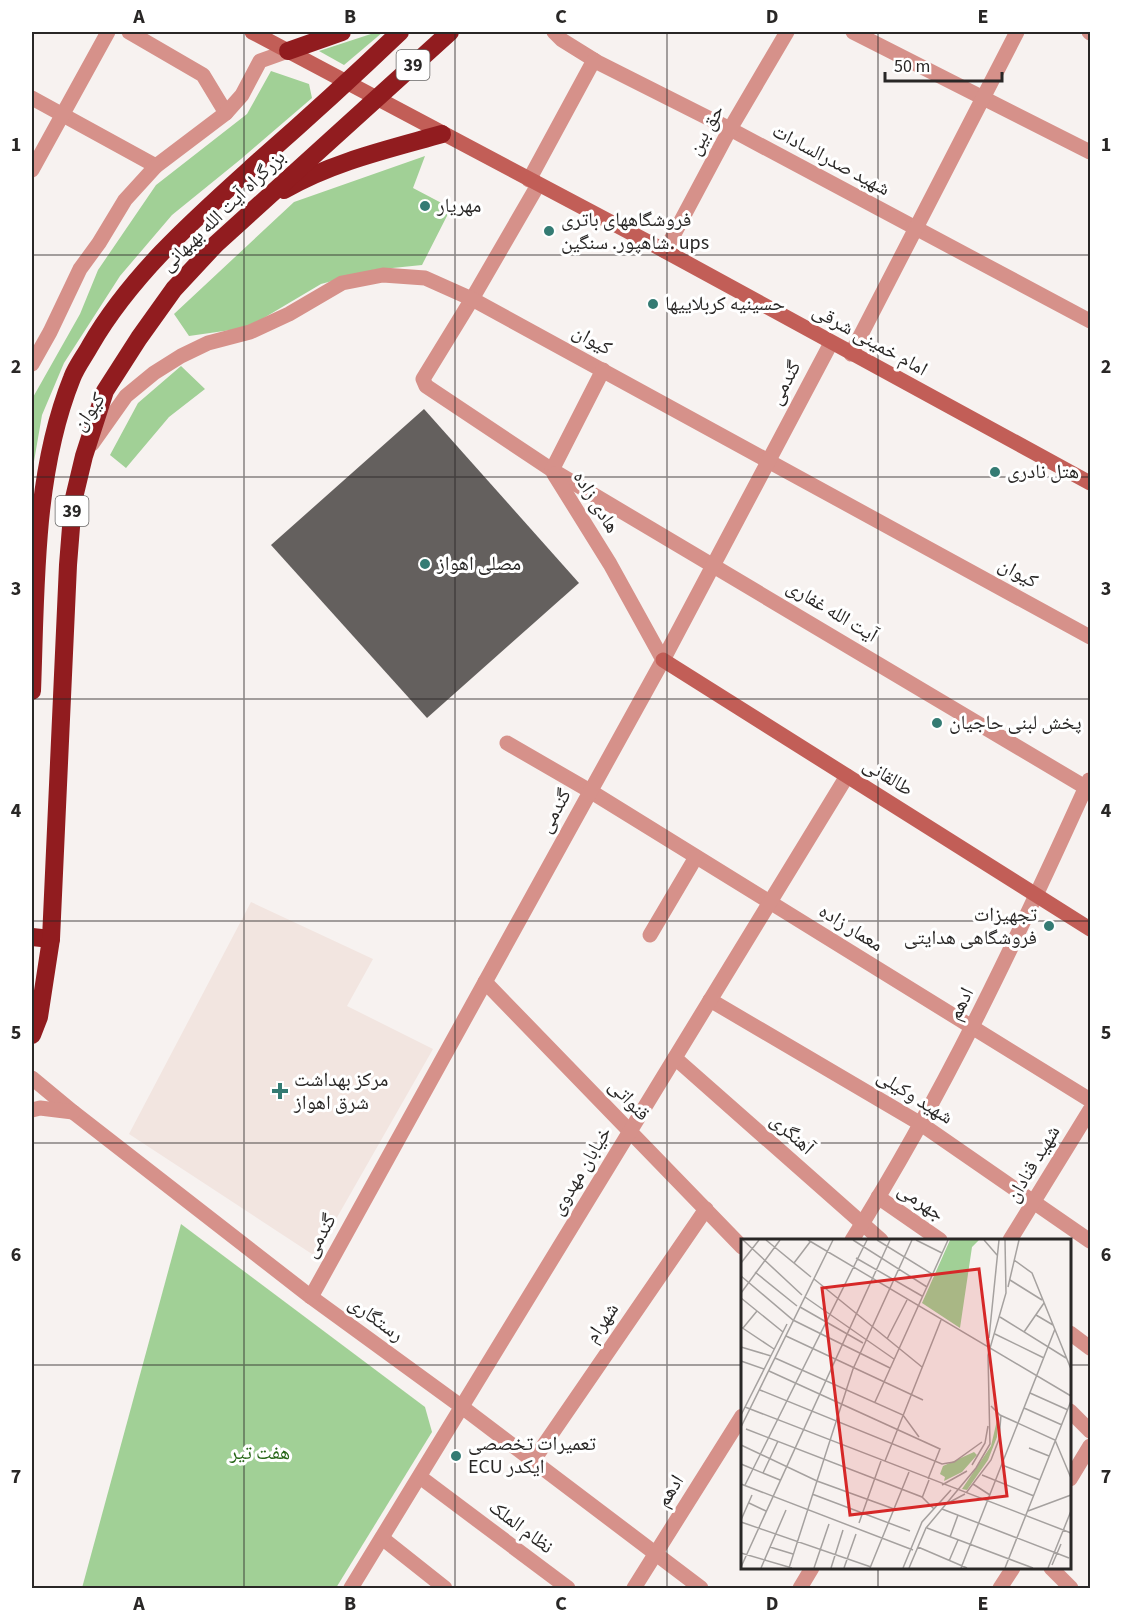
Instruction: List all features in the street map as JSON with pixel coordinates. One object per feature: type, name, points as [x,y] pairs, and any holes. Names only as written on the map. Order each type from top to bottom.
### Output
[{"type":"highway","points":[[288,51],[342,32]]},
{"type":"highway","name":"بزرگراه آیت الله بهبهانی","points":[[32,691],[32,646],[42,498],[53,436],[72,377],[105,320],[145,271],[194,219],[347,83],[400,32]]},
{"type":"highway","name":"بزرگراه آیت الله بهبهانی","points":[[32,1035],[39,1017],[51,939],[68,565],[73,502],[84,456],[105,391],[174,289],[216,244],[450,32]]},
{"type":"highway","points":[[256,206],[297,182],[341,164],[442,134]]},
{"type":"highway","points":[[32,937],[51,939]]},
{"type":"main road","points":[[252,32],[347,83]]},
{"type":"main road","name":"امام خمینی شرقی","points":[[347,83],[665,251],[1090,483]]},
{"type":"main road","name":"طالقانی","points":[[663,660],[1090,929]]},
{"type":"street","points":[[32,170],[108,32]]},
{"type":"street","points":[[129,32],[203,75],[226,113]]},
{"type":"street","name":"شهید صدرالسادات","points":[[554,32],[562,40],[594,60],[730,129],[1090,321]]},
{"type":"street","name":"حق بین","points":[[665,251],[730,129],[787,32]]},
{"type":"street","points":[[853,32],[1090,152]]},
{"type":"street","points":[[851,354],[1017,32]]},
{"type":"street","points":[[32,364],[80,268],[99,243],[125,200],[156,166],[226,113],[242,95],[260,61],[288,51]]},
{"type":"street","points":[[472,299],[594,60]]},
{"type":"street","points":[[32,98],[156,166]]},
{"type":"street","name":"کیوان","points":[[84,456],[126,396],[154,373],[181,356],[208,343],[250,332],[289,314],[342,284],[383,275],[425,278],[472,299],[1090,637]]},
{"type":"street","name":"هادی زاده","points":[[472,299],[423,379],[426,386],[552,470],[610,564],[663,660]]},
{"type":"street","name":"گندمی","points":[[311,1297],[663,660],[831,343]]},
{"type":"street","points":[[552,470],[603,370]]},
{"type":"street","name":"آیت الله غفاری","points":[[552,470],[1089,784]]},
{"type":"street","name":"معمار زاده","points":[[507,743],[590,791],[1090,1100]]},
{"type":"street","name":"خیابان مهدوی","points":[[351,1588],[847,776]]},
{"type":"street","name":"ادهم","points":[[853,1239],[921,1124],[973,1028],[1089,784]]},
{"type":"street","points":[[650,935],[696,857]]},
{"type":"street","name":"قنواتی","points":[[485,982],[741,1246]]},
{"type":"street","name":"شهید وکیلی","points":[[710,1000],[921,1124],[1090,1241]]},
{"type":"street","name":"آهنگری","points":[[675,1058],[879,1239]]},
{"type":"street","name":"رستگاری","points":[[32,1078],[311,1297],[462,1407],[701,1588]]},
{"type":"street","points":[[32,1110],[40,1108],[73,1112]]},
{"type":"street","name":"شهید قنادان","points":[[1012,1239],[1090,1110]]},
{"type":"street","name":"جهرمی","points":[[878,1197],[939,1239]]},
{"type":"street","name":"شهرام","points":[[533,1461],[706,1209]]},
{"type":"street","points":[[1071,1334],[1090,1348]]},
{"type":"street","points":[[1071,1412],[1090,1431]]},
{"type":"street","name":"ادهم","points":[[634,1588],[741,1418]]},
{"type":"street","points":[[1071,1477],[1090,1446]]},
{"type":"street","name":"نظام الملک","points":[[420,1477],[568,1588]]},
{"type":"street","points":[[382,1538],[445,1588]]},
{"type":"street","points":[[800,1588],[811,1569]]},
{"type":"street","points":[[1000,1588],[1012,1569]]},
{"type":"street","points":[[1052,1569],[1071,1588]]},
{"type":"shaded area","name":"مرکز بهداشت شرق اهواز","points":[[251,902],[373,959],[347,1006],[433,1049],[315,1256],[129,1134]]},
{"type":"green space","points":[[383,32],[344,65],[319,51]]},
{"type":"green space","points":[[271,71],[309,84],[312,98],[172,215],[120,276],[64,363],[42,415],[32,473],[32,399],[80,314],[98,270],[156,185],[247,114]]},
{"type":"green space","points":[[425,156],[413,188],[451,208],[422,265],[373,270],[321,284],[252,325],[189,336],[174,314],[294,202]]},
{"type":"green space","points":[[181,366],[205,389],[169,417],[126,468],[110,455],[138,403]]},
{"type":"green space","name":"هفت تیر","points":[[181,1224],[425,1407],[432,1432],[336,1588],[82,1588]]},
{"type":"building","name":"مصلی اهواز","points":[[424,409],[579,583],[427,718],[271,545]]},
{"type":"place","name":"مهریار","points":[[425,206]]},
{"type":"place","name":"فروشگاههای باتری شاهپور. سنگین. ups","points":[[549,231]]},
{"type":"place","name":"حسینیه کربلاییها","points":[[653,304]]},
{"type":"place","name":"هتل نادری","points":[[995,472]]},
{"type":"place","name":"مصلی اهواز","points":[[425,564]]},
{"type":"place","name":"پخش لبنی حاجیان","points":[[937,723]]},
{"type":"place","name":"تجهیزات فروشگاهی هدایتی","points":[[1049,926]]},
{"type":"place","name":"مرکز بهداشت شرق اهواز","points":[[280,1091]]},
{"type":"place","name":"تعمیرات تخصصی ECU ایکدر","points":[[456,1456]]}]
